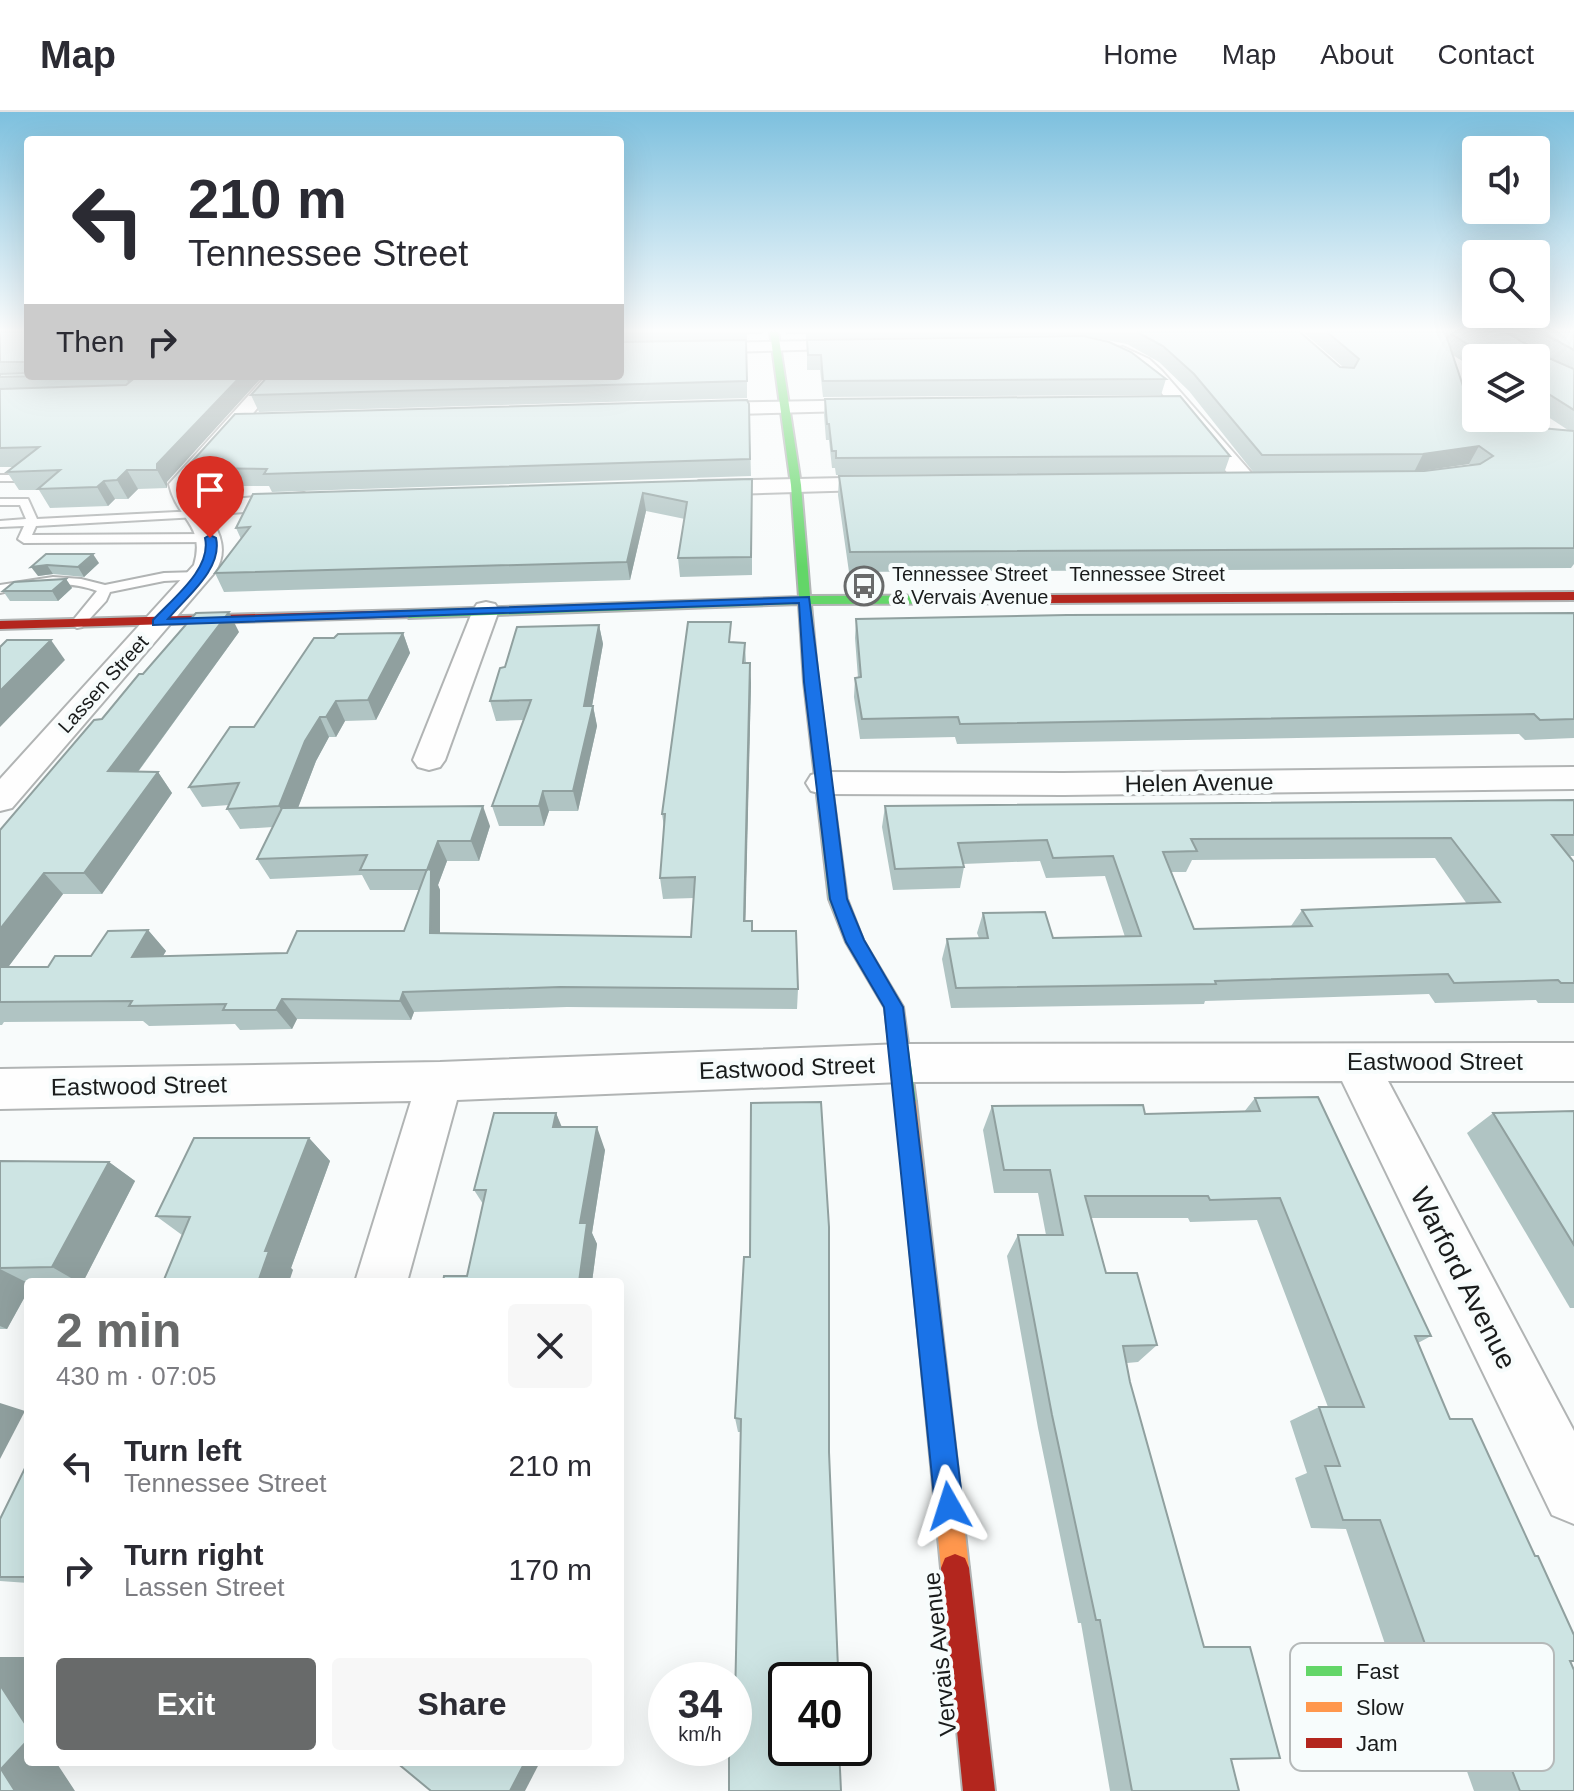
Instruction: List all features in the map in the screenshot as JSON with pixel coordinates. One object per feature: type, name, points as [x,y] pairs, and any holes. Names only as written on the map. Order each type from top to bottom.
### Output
[{"type":"street","points":[[210,538],[181,494],[180,484],[245,410]]},
{"type":"street","name":"Vervais Avenue","points":[[786,410],[796,485],[823,783],[838,899],[855,942],[894,1007],[902,1063],[979,1791]]},
{"type":"street","points":[[1187,410],[1255,482],[1216,482]]},
{"type":"street","points":[[236,421],[267,420]]},
{"type":"street","points":[[670,489],[921,484]]},
{"type":"street","points":[[195,512],[230,504],[324,500]]},
{"type":"street","name":"Lassen Street","points":[[0,800],[199,576],[213,550],[210,538]]},
{"type":"street","name":"Tennessee Street","points":[[0,625],[158,623],[805,600],[1574,596]]},
{"type":"street","points":[[429,760],[486,610]]},
{"type":"street","name":"Helen Avenue","points":[[823,783],[1063,784],[1574,778]]},
{"type":"street","name":"Warford Avenue","points":[[1355,1062],[1574,1493]]},
{"type":"street","name":"Eastwood Street","points":[[0,1089],[440,1081],[902,1063],[1574,1062]]},
{"type":"street","points":[[382,1278],[440,1081]]},
{"type":"lane","points":[[0,478],[26,478]]},
{"type":"lane","points":[[0,502],[24,501],[32,521],[24,539],[210,538]]},
{"type":"lane","points":[[0,524],[195,512]]},
{"type":"lane","points":[[0,589],[53,582],[95,584],[104,589],[164,577],[199,576]]},
{"type":"lane","points":[[77,624],[101,598],[104,589]]},
{"type":"building","points":[[0,410],[208,410],[157,464],[157,470],[127,470],[117,480],[104,481],[97,487],[38,489],[60,470],[7,472],[39,447],[0,448]]},
{"type":"building","points":[[368,410],[749,410],[750,459],[264,474],[267,469],[186,468],[235,414]]},
{"type":"building","points":[[826,410],[1192,410],[1230,456],[836,458]]},
{"type":"building","points":[[1225,410],[1462,410],[1462,432],[1574,431],[1574,548],[850,552],[839,476],[1424,471],[1480,464],[1493,456],[1479,446],[1423,454],[1262,455]]},
{"type":"building","points":[[752,479],[751,557],[678,558],[687,502],[643,493],[627,562],[215,573],[250,527],[236,528],[253,494]]},
{"type":"building","points":[[46,554],[93,554],[78,567],[31,567]]},
{"type":"building","points":[[66,579],[52,591],[3,591],[14,582]]},
{"type":"building","points":[[229,612],[108,771],[158,772],[84,873],[44,873],[0,929],[0,830],[94,720],[102,719],[196,613]]},
{"type":"building","points":[[1574,613],[1574,719],[1540,720],[1534,714],[960,724],[958,717],[862,719],[855,678],[861,677],[856,619]]},
{"type":"building","points":[[688,622],[731,622],[729,642],[745,643],[743,663],[750,663],[744,921],[752,921],[752,931],[796,931],[798,989],[560,987],[403,992],[400,1001],[282,999],[276,1010],[223,1010],[226,1004],[129,1006],[132,1001],[0,1002],[0,967],[48,967],[55,956],[91,956],[108,931],[148,930],[132,957],[287,953],[297,931],[404,931],[427,869],[431,870],[430,933],[691,937],[695,877],[660,878],[665,814],[662,814]]},
{"type":"building","points":[[599,625],[584,706],[593,706],[573,791],[543,791],[539,806],[492,806],[531,700],[490,701],[500,668],[505,667],[517,627]]},
{"type":"building","points":[[403,633],[368,700],[336,701],[326,717],[320,717],[305,741],[279,806],[227,809],[239,783],[189,787],[230,727],[254,727],[314,638],[334,638],[338,634]]},
{"type":"building","points":[[7,640],[51,640],[0,691],[0,647]]},
{"type":"building","points":[[1574,800],[1574,835],[1552,835],[1574,862],[1574,983],[1558,980],[1454,983],[1448,974],[1215,981],[1216,984],[956,988],[947,939],[988,938],[983,913],[1045,912],[1053,938],[1141,936],[1113,856],[1053,858],[1047,840],[958,843],[964,867],[895,869],[885,806]],"holes":[[[1451,838],[1500,902],[1302,910],[1312,926],[1194,929],[1163,852],[1197,851],[1191,839]]]},
{"type":"building","points":[[483,806],[471,841],[438,841],[427,870],[360,870],[367,855],[257,859],[282,808]]},
{"type":"building","points":[[1318,1097],[1431,1336],[1415,1336],[1450,1419],[1472,1419],[1535,1556],[1538,1556],[1574,1635],[1574,1661],[1570,1661],[1574,1670],[1574,1791],[1520,1791],[1512,1771],[1554,1771],[1554,1643],[1425,1643],[1380,1520],[1343,1520],[1325,1466],[1340,1466],[1319,1407],[1364,1407],[1280,1198],[1210,1200],[1208,1196],[1085,1196],[1106,1273],[1137,1273],[1157,1345],[1123,1346],[1130,1382],[1204,1647],[1250,1647],[1280,1758],[1231,1759],[1239,1791],[1132,1791],[1100,1620],[1096,1620],[1052,1415],[1018,1235],[1063,1235],[1050,1170],[1004,1170],[992,1106],[1143,1105],[1145,1114],[1260,1111],[1255,1098]]},
{"type":"building","points":[[821,1102],[829,1227],[829,1452],[838,1662],[768,1662],[768,1766],[840,1766],[841,1791],[729,1791],[729,1766],[752,1766],[752,1662],[736,1662],[741,1419],[735,1418],[744,1257],[750,1257],[751,1103]]},
{"type":"building","points":[[1574,1111],[1574,1245],[1493,1113]]},
{"type":"building","points":[[494,1113],[556,1113],[553,1127],[597,1127],[580,1223],[587,1223],[580,1278],[444,1278],[467,1276],[486,1190],[474,1190]]},
{"type":"building","points":[[194,1138],[309,1138],[265,1251],[269,1251],[259,1278],[165,1278],[190,1217],[156,1216]]},
{"type":"building","points":[[0,1161],[109,1162],[52,1267],[0,1268]]},
{"type":"building","points":[[24,1470],[24,1577],[0,1577],[0,1519]]},
{"type":"building","points":[[0,1685],[24,1722],[24,1744],[1,1769],[15,1791],[0,1791]]},
{"type":"building","points":[[401,1766],[523,1766],[510,1791],[431,1791]]},
{"type":"traffic: fast","points":[[785,410],[796,485],[811,682],[838,899],[855,942],[894,1007],[906,1102]]},
{"type":"traffic: fast","points":[[409,614],[805,600],[1050,599]]},
{"type":"traffic: slow","points":[[906,1102],[955,1568]]},
{"type":"traffic: jam","points":[[1050,599],[1574,596]]},
{"type":"traffic: jam","points":[[0,625],[409,614]]},
{"type":"traffic: jam","points":[[955,1568],[979,1791]]},
{"type":"place","name":"Tennessee Street & Vervais Avenue","points":[[864,586]]},
{"type":"route","points":[[210,538],[213,550],[206,567],[158,623],[805,600],[811,682],[838,899],[855,942],[894,1007],[949,1506]]}]
